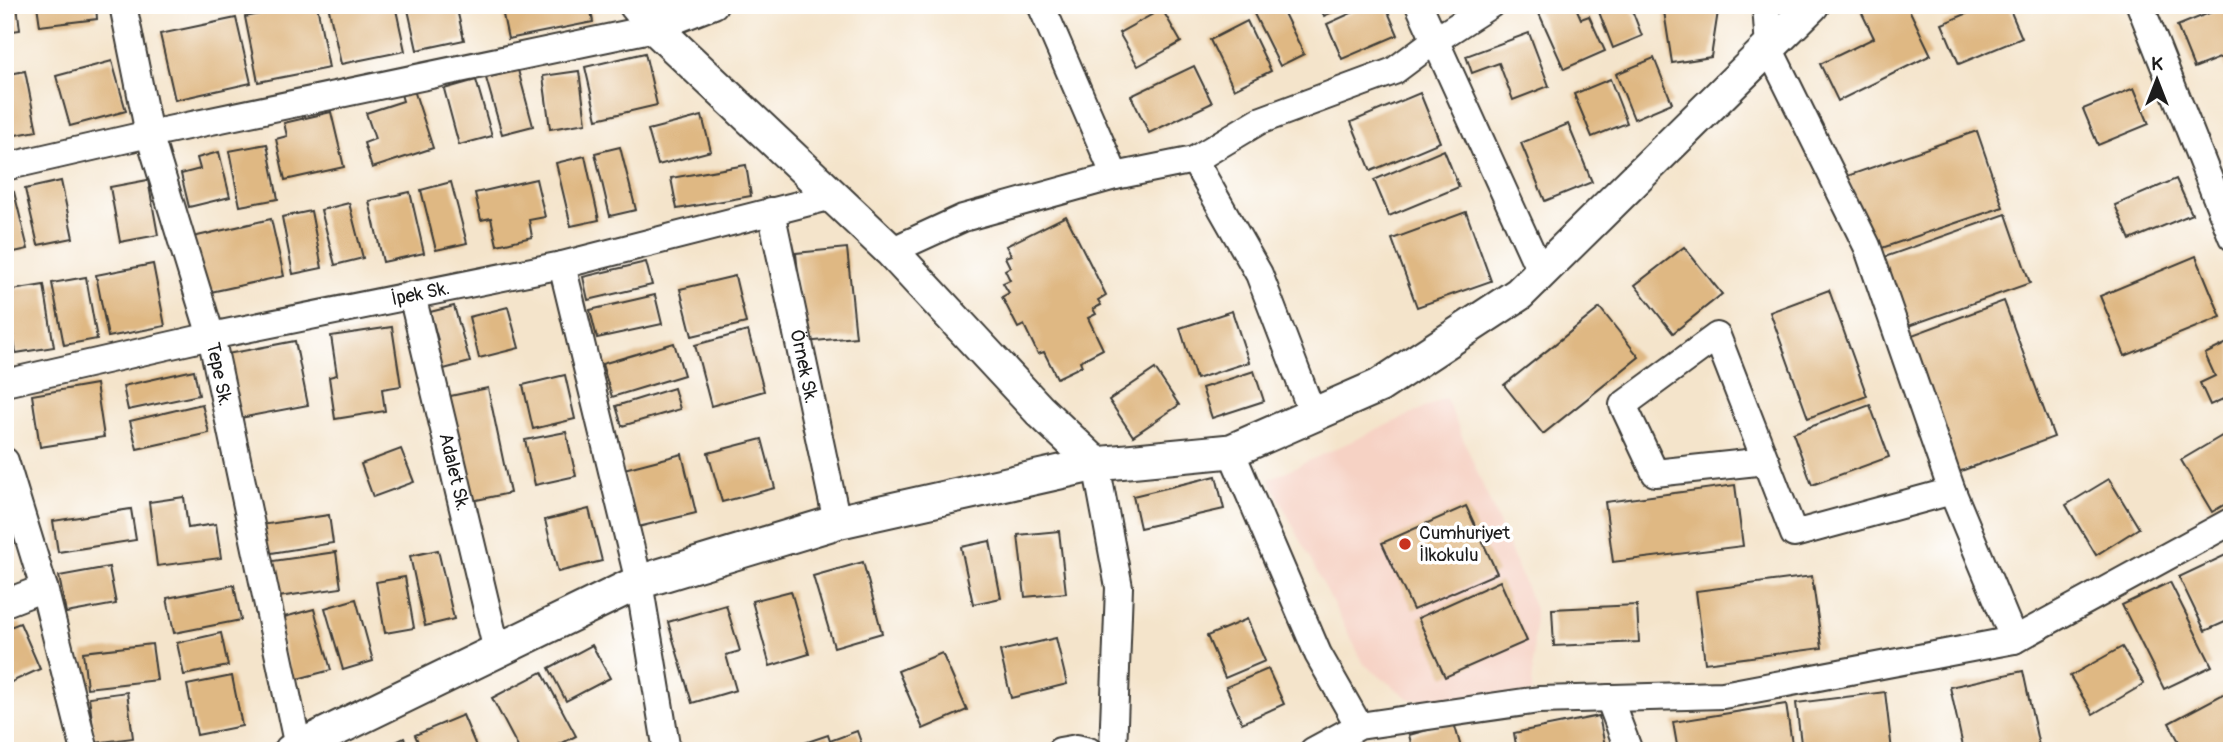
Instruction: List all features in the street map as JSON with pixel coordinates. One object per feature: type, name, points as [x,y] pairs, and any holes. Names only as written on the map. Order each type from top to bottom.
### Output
[{"type":"street","name":"Tepe Sk.","points":[[123,5],[149,134],[211,336],[295,749]]},
{"type":"street","points":[[5,167],[645,16],[713,5]]},
{"type":"street","points":[[1041,5],[1115,176]]},
{"type":"street","points":[[1419,5],[1541,273]]},
{"type":"street","points":[[891,251],[963,218],[1115,176],[1194,160],[1259,121],[1394,71],[1490,5]]},
{"type":"street","points":[[1766,5],[1769,48],[1867,246],[1952,491],[2014,640]]},
{"type":"street","points":[[295,749],[639,582],[837,522],[1096,464],[1231,451],[1378,386],[1519,294],[1812,5]]},
{"type":"street","points":[[2140,5],[2232,237]]},
{"type":"street","points":[[645,16],[891,251],[1039,410],[1096,464],[1119,587],[1113,751]]},
{"type":"street","points":[[1194,160],[1259,274],[1313,415]]},
{"type":"street","name":"İpek Sk.","points":[[5,383],[211,336],[562,265],[833,196]]},
{"type":"street","name":"Örnek Sk.","points":[[771,211],[837,522]]},
{"type":"street","points":[[562,265],[639,582],[667,751]]},
{"type":"street","name":"Adalet Sk.","points":[[412,295],[497,651]]},
{"type":"street","points":[[1766,461],[1655,473],[1623,405],[1717,336],[1766,461],[1794,534],[1952,491]]},
{"type":"street","points":[[1231,451],[1318,654],[1359,726]]},
{"type":"street","points":[[5,461],[44,588],[85,751]]},
{"type":"street","points":[[1313,751],[1359,726],[1539,700],[1723,695],[2014,640],[2232,521]]},
{"type":"street","points":[[5,603],[44,588]]},
{"type":"street","points":[[1609,698],[1629,751]]},
{"type":"street","points":[[1060,751],[1077,748],[1089,751]]},
{"type":"shaded area","name":"Cumhuriyet İlkokulu","points":[[1446,398],[1535,609],[1532,693],[1460,706],[1409,699],[1364,664],[1269,479]]},
{"type":"building","points":[[5,5],[17,5],[20,30],[5,32]]},
{"type":"building","points":[[37,5],[96,5],[97,19],[40,26]]},
{"type":"building","points":[[317,5],[329,68],[258,82],[245,17]]},
{"type":"building","points":[[328,5],[395,5],[405,51],[341,64]]},
{"type":"building","points":[[407,5],[456,5],[464,40],[417,50]]},
{"type":"building","points":[[501,5],[590,5],[593,22],[508,39]]},
{"type":"building","points":[[1272,5],[1280,5],[1304,54],[1280,66],[1254,14]]},
{"type":"building","points":[[1319,5],[1348,5],[1324,16]]},
{"type":"building","points":[[1369,5],[1385,5],[1398,35],[1342,59],[1327,24]]},
{"type":"building","points":[[1545,5],[1575,5],[1581,19],[1589,16],[1605,51],[1564,69],[1537,9]]},
{"type":"building","points":[[1616,5],[1630,5],[1642,36],[1613,48],[1599,12]]},
{"type":"building","points":[[1663,5],[1719,5],[1711,57],[1672,63]]},
{"type":"building","points":[[1858,5],[1907,5],[1931,55],[1838,101],[1820,64],[1874,38]]},
{"type":"building","points":[[1987,5],[2008,5],[2022,38],[1959,64],[1942,24]]},
{"type":"building","points":[[2232,5],[2232,81],[2222,57],[2194,68],[2177,26]]},
{"type":"building","points":[[1162,9],[1181,42],[1138,66],[1119,33]]},
{"type":"building","points":[[236,18],[251,83],[175,100],[160,34]]},
{"type":"building","points":[[1247,21],[1271,71],[1234,89],[1210,40]]},
{"type":"building","points":[[1529,33],[1549,86],[1513,100],[1499,63],[1472,73],[1466,56]]},
{"type":"building","points":[[645,53],[657,105],[597,119],[585,67]]},
{"type":"building","points":[[1654,58],[1672,103],[1634,119],[1616,74]]},
{"type":"building","points":[[112,61],[126,111],[70,126],[56,76]]},
{"type":"building","points":[[1194,66],[1212,103],[1149,133],[1131,96]]},
{"type":"building","points":[[518,70],[533,126],[502,134],[486,78]]},
{"type":"building","points":[[25,71],[37,131],[5,137],[5,75]]},
{"type":"building","points":[[579,71],[586,123],[550,129],[543,76]]},
{"type":"building","points":[[1610,79],[1627,123],[1592,137],[1574,94]]},
{"type":"building","points":[[476,80],[492,136],[459,145],[444,89]]},
{"type":"building","points":[[2134,88],[2149,124],[2098,145],[2083,109]]},
{"type":"building","points":[[414,90],[433,148],[372,168],[364,143],[375,139],[366,113],[403,101],[401,94]]},
{"type":"building","points":[[1420,93],[1440,142],[1371,171],[1351,122]]},
{"type":"building","points":[[331,112],[344,167],[285,180],[276,139],[287,136],[284,123]]},
{"type":"building","points":[[702,116],[711,151],[658,165],[648,130]]},
{"type":"building","points":[[1568,124],[1592,182],[1545,201],[1521,143]]},
{"type":"building","points":[[1977,131],[2003,207],[1873,251],[1847,176]]},
{"type":"building","points":[[267,144],[278,199],[240,206],[229,151]]},
{"type":"building","points":[[620,147],[636,210],[610,216],[595,153]]},
{"type":"building","points":[[1444,150],[1459,187],[1389,216],[1374,180]]},
{"type":"building","points":[[219,152],[230,197],[189,207],[181,174],[200,169],[197,158]]},
{"type":"building","points":[[585,156],[599,220],[571,226],[556,163]]},
{"type":"building","points":[[746,165],[751,196],[677,209],[671,178]]},
{"type":"building","points":[[536,179],[545,217],[529,220],[532,237],[497,245],[491,218],[481,220],[475,193]]},
{"type":"building","points":[[2176,179],[2192,214],[2130,240],[2115,205]]},
{"type":"building","points":[[148,180],[158,235],[120,242],[110,187]]},
{"type":"building","points":[[61,181],[73,238],[38,245],[25,189]]},
{"type":"building","points":[[451,182],[467,243],[436,250],[421,190]]},
{"type":"building","points":[[14,192],[28,249],[5,254],[5,194]]},
{"type":"building","points":[[410,192],[424,253],[383,262],[369,201]]},
{"type":"building","points":[[349,203],[363,258],[335,265],[321,210]]},
{"type":"building","points":[[311,211],[322,268],[293,274],[282,217]]},
{"type":"building","points":[[1466,212],[1491,281],[1417,307],[1392,239]]},
{"type":"building","points":[[2006,214],[2030,283],[1900,329],[1876,260]]},
{"type":"building","points":[[1066,216],[1106,295],[1098,300],[1101,305],[1093,309],[1096,314],[1088,318],[1103,349],[1080,361],[1082,366],[1057,378],[1044,352],[1038,354],[1024,325],[1018,328],[1002,297],[1009,293],[1003,283],[1010,280],[1005,270],[1010,267],[1005,257],[1011,255],[1006,246]]},
{"type":"building","points":[[271,219],[284,276],[206,293],[193,237]]},
{"type":"building","points":[[1684,247],[1722,294],[1673,333],[1635,285]]},
{"type":"building","points":[[847,248],[856,337],[805,342],[796,253]]},
{"type":"building","points":[[2196,256],[2221,317],[2125,356],[2100,296]]},
{"type":"building","points":[[646,262],[652,285],[588,300],[583,277]]},
{"type":"building","points":[[153,264],[165,326],[108,337],[96,275]]},
{"type":"building","points":[[735,276],[746,323],[692,336],[680,289]]},
{"type":"building","points":[[86,277],[97,339],[64,345],[52,283]]},
{"type":"building","points":[[44,285],[54,347],[16,353],[6,291]]},
{"type":"building","points":[[1829,290],[1867,396],[1808,418],[1770,312]]},
{"type":"building","points":[[655,295],[662,324],[597,338],[590,310]]},
{"type":"building","points":[[2004,301],[2054,437],[1953,474],[1904,338]]},
{"type":"building","points":[[454,306],[470,362],[440,370],[432,342],[438,340],[430,312]]},
{"type":"building","points":[[508,307],[519,348],[479,358],[469,317]]},
{"type":"building","points":[[1600,308],[1639,357],[1543,434],[1504,385]]},
{"type":"building","points":[[1232,311],[1249,362],[1196,379],[1180,328]]},
{"type":"building","points":[[392,327],[401,386],[382,389],[385,411],[335,419],[329,377],[337,375],[331,336]]},
{"type":"building","points":[[748,331],[764,391],[711,406],[695,345]]},
{"type":"building","points":[[295,341],[308,405],[240,418],[227,354]]},
{"type":"building","points":[[2229,342],[2232,348],[2232,395],[2210,405],[2200,383],[2215,376],[2205,354]]},
{"type":"building","points":[[674,343],[684,375],[612,397],[602,364]]},
{"type":"building","points":[[1155,369],[1179,405],[1133,436],[1109,400]]},
{"type":"building","points":[[194,370],[199,395],[128,410],[123,386]]},
{"type":"building","points":[[1254,371],[1264,401],[1212,418],[1202,388]]},
{"type":"building","points":[[565,375],[575,419],[533,429],[523,385]]},
{"type":"building","points":[[96,384],[104,437],[40,447],[32,395]]},
{"type":"building","points":[[488,388],[510,493],[462,503],[441,398]]},
{"type":"building","points":[[674,388],[680,409],[622,426],[616,406]]},
{"type":"building","points":[[202,404],[209,433],[137,449],[130,421]]},
{"type":"building","points":[[1870,405],[1889,457],[1812,485],[1793,433]]},
{"type":"building","points":[[2232,430],[2232,500],[2212,512],[2181,460]]},
{"type":"building","points":[[566,432],[576,476],[535,485],[525,440]]},
{"type":"building","points":[[762,439],[775,488],[722,502],[708,453]]},
{"type":"building","points":[[401,449],[414,482],[373,497],[361,464]]},
{"type":"building","points":[[682,454],[696,513],[638,527],[624,469]]},
{"type":"building","points":[[1216,476],[1224,509],[1140,528],[1133,496]]},
{"type":"building","points":[[2109,479],[2139,528],[2096,555],[2066,505]]},
{"type":"building","points":[[1735,485],[1743,546],[1613,562],[1605,502]]},
{"type":"building","points":[[184,497],[188,528],[216,524],[221,558],[157,566],[149,502]]},
{"type":"building","points":[[1466,506],[1497,573],[1413,610],[1382,543]]},
{"type":"building","points":[[131,509],[136,540],[58,552],[53,521]]},
{"type":"building","points":[[589,509],[602,561],[558,572],[545,520]]},
{"type":"building","points":[[329,515],[333,543],[265,554],[261,525]]},
{"type":"building","points":[[1059,531],[1066,593],[1025,597],[1018,535]]},
{"type":"building","points":[[990,541],[1001,598],[973,604],[961,547]]},
{"type":"building","points":[[438,550],[454,619],[425,626],[410,556]]},
{"type":"building","points":[[336,552],[341,588],[271,598],[266,562]]},
{"type":"building","points":[[2232,552],[2232,619],[2205,631],[2179,577]]},
{"type":"building","points":[[863,562],[882,633],[834,647],[813,576]]},
{"type":"building","points":[[109,567],[116,604],[66,613],[59,576]]},
{"type":"building","points":[[1812,576],[1822,648],[1705,663],[1696,591]]},
{"type":"building","points":[[405,577],[414,628],[385,633],[376,582]]},
{"type":"building","points":[[1500,581],[1527,641],[1445,677],[1418,618]]},
{"type":"building","points":[[2170,582],[2212,666],[2164,689],[2122,605]]},
{"type":"building","points":[[234,585],[241,620],[174,633],[167,598]]},
{"type":"building","points":[[791,591],[809,654],[770,666],[752,601]]},
{"type":"building","points":[[356,599],[373,661],[343,670],[325,608]]},
{"type":"building","points":[[726,605],[740,651],[726,655],[736,690],[692,703],[668,622]]},
{"type":"building","points":[[1637,605],[1639,642],[1554,646],[1552,609]]},
{"type":"building","points":[[314,609],[331,670],[293,680],[277,619]]},
{"type":"building","points":[[1247,619],[1265,661],[1225,678],[1207,636]]},
{"type":"building","points":[[20,623],[40,669],[5,685],[5,629]]},
{"type":"building","points":[[221,633],[228,666],[184,675],[177,643]]},
{"type":"building","points":[[1056,638],[1067,684],[1011,698],[1000,651]]},
{"type":"building","points":[[152,644],[157,680],[87,688],[83,652]]},
{"type":"building","points":[[592,645],[610,678],[566,701],[549,668]]},
{"type":"building","points":[[2122,647],[2144,684],[2093,714],[2070,676]]},
{"type":"building","points":[[942,653],[967,710],[923,729],[898,671]]},
{"type":"building","points":[[1268,669],[1284,704],[1242,723],[1226,687]]},
{"type":"building","points":[[2023,671],[2040,751],[1964,751],[1950,687]]},
{"type":"building","points":[[542,672],[576,736],[547,751],[520,751],[492,698]]},
{"type":"building","points":[[232,676],[242,726],[197,735],[187,685]]},
{"type":"building","points":[[2229,691],[2232,697],[2232,751],[2184,751],[2169,723]]},
{"type":"building","points":[[127,692],[133,738],[95,743],[89,697]]},
{"type":"building","points":[[1885,692],[1892,751],[1802,751],[1796,703]]},
{"type":"building","points":[[1786,704],[1793,751],[1678,751],[1673,722]]},
{"type":"building","points":[[463,715],[478,751],[422,751],[415,735]]},
{"type":"building","points":[[1599,716],[1606,751],[1517,751],[1514,733]]},
{"type":"building","points":[[1454,723],[1462,751],[1413,751],[1409,735]]},
{"type":"building","points":[[857,731],[864,751],[781,751],[828,735],[830,741]]},
{"type":"building","points":[[404,738],[410,751],[377,751]]},
{"type":"place","name":"Cumhuriyet İlkokulu","points":[[1405,544]]}]
